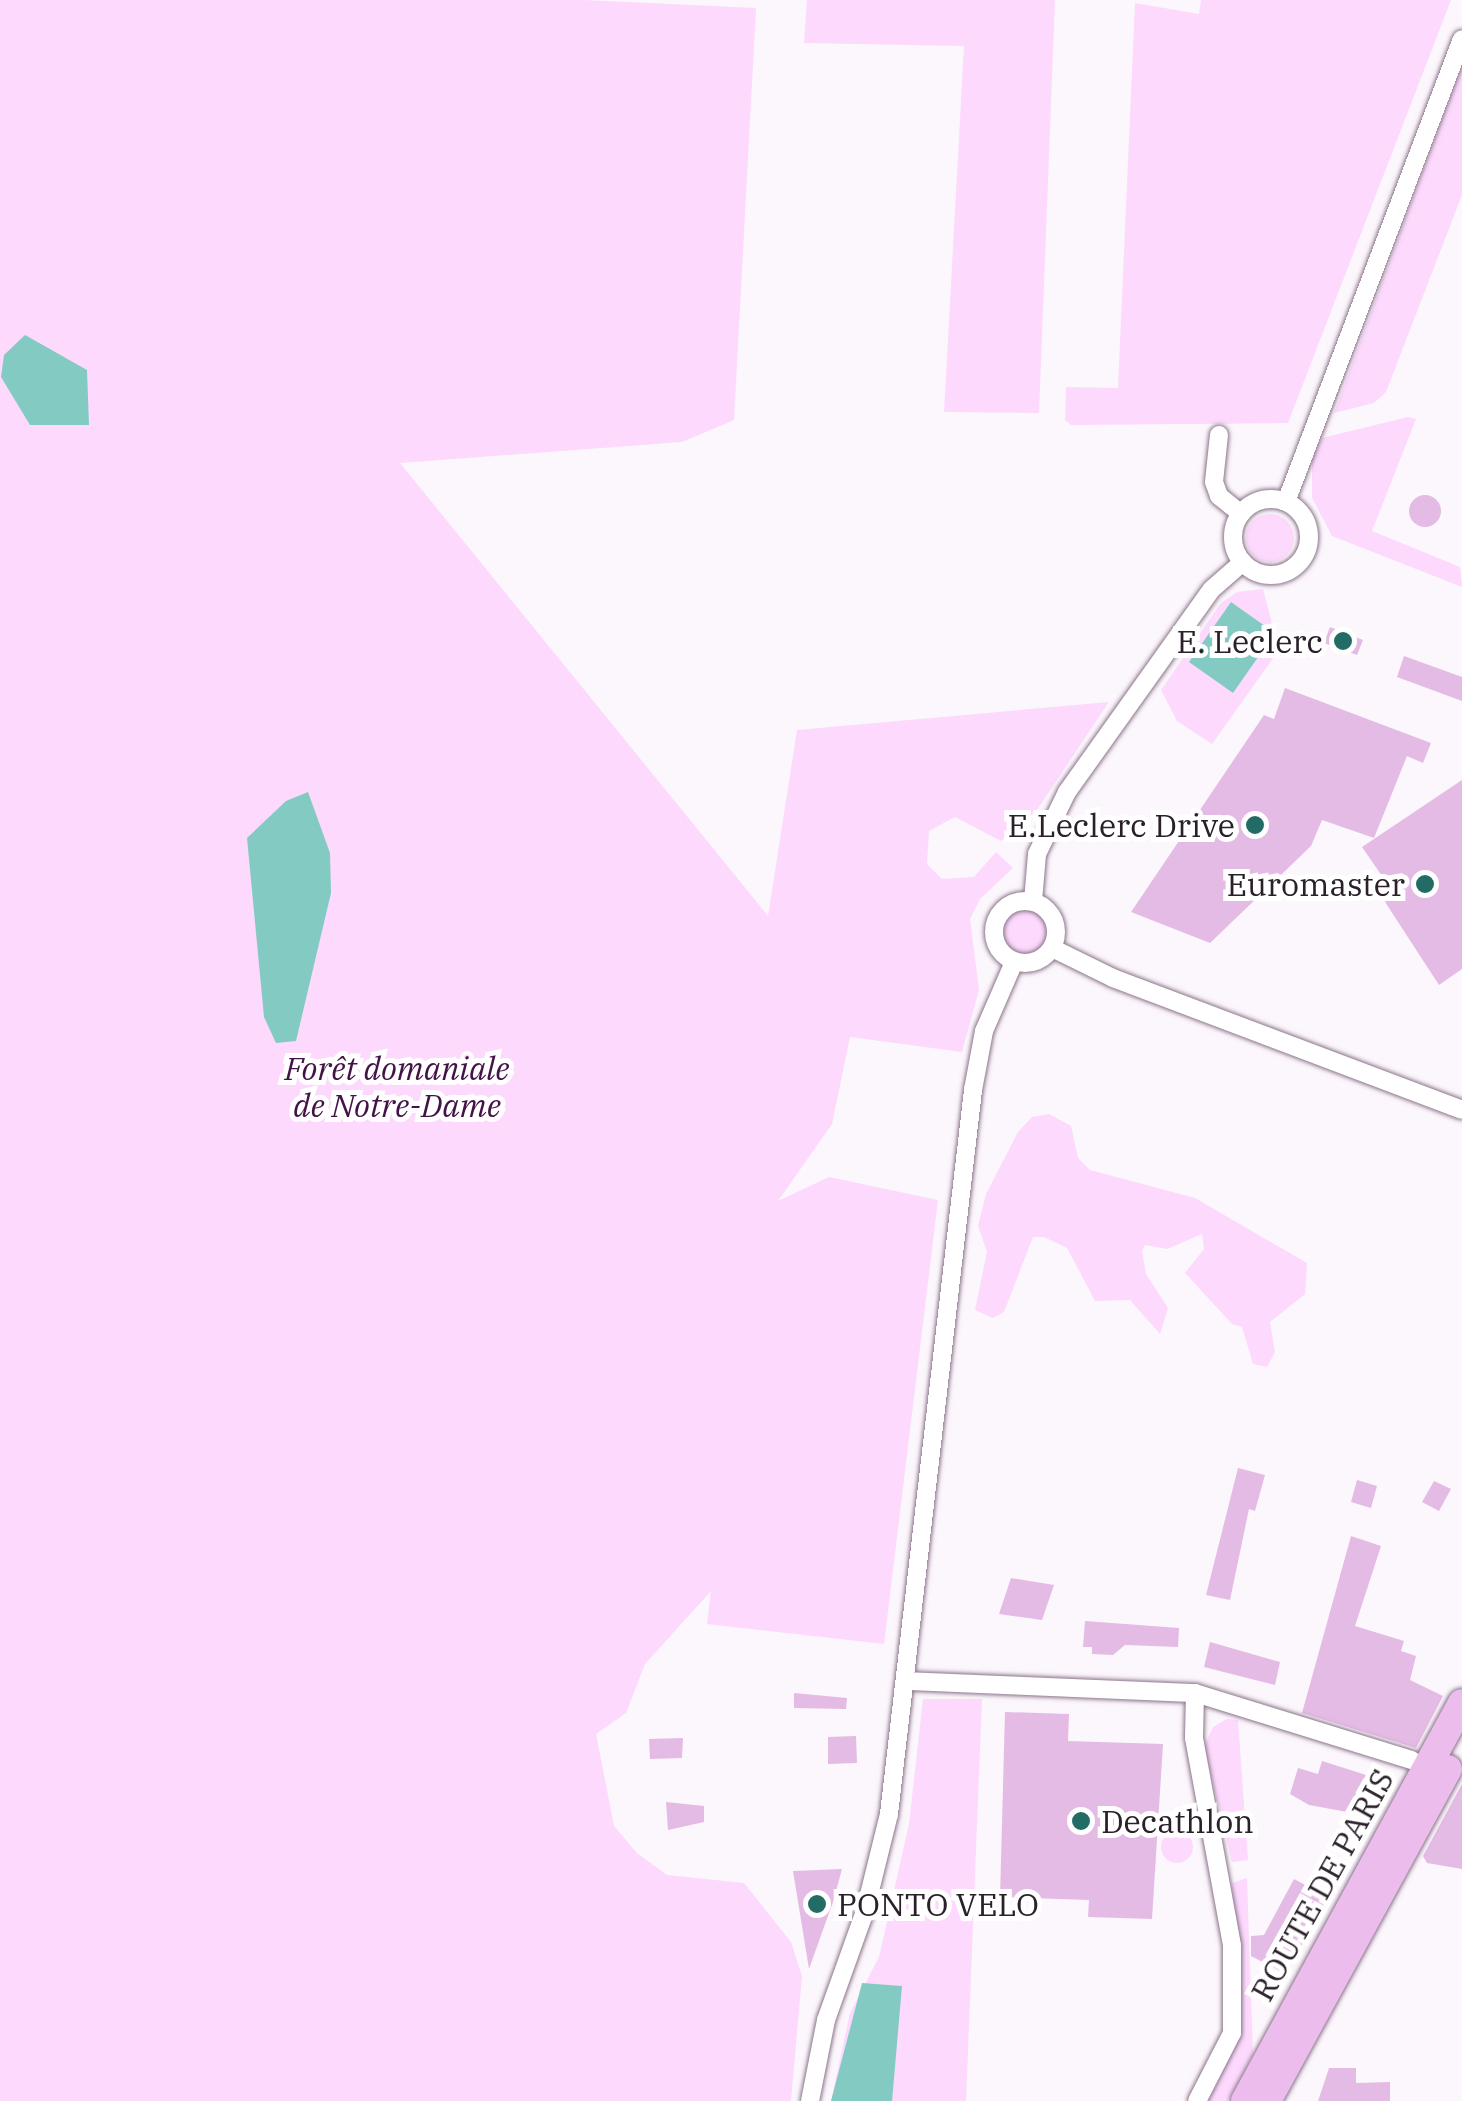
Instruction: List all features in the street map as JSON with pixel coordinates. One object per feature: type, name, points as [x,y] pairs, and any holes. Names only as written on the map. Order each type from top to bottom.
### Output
[{"type":"main road","name":"ROUTE DE PARIS","points":[[1245,2101],[1462,1703]]},
{"type":"main road","name":"ROUTE DE PARIS","points":[[1267,2101],[1462,1742]]},
{"type":"street","points":[[1286,502],[1462,39]]},
{"type":"street","points":[[1219,435],[1214,482],[1218,496],[1240,514]]},
{"type":"street","points":[[1262,500],[1286,502],[1301,514],[1308,532],[1299,562],[1266,574],[1243,562],[1233,539],[1240,514],[1262,500]]},
{"type":"street","points":[[1033,901],[1038,854],[1067,792],[1212,589],[1243,562]]},
{"type":"street","points":[[1033,901],[1054,920],[1052,948],[1040,960],[1014,962],[998,948],[993,928],[1012,903],[1033,901]]},
{"type":"street","points":[[1052,948],[1112,978],[1462,1110]]},
{"type":"street","points":[[810,2101],[826,2020],[882,1845],[907,1681],[972,1090],[993,1003],[1014,962]]},
{"type":"street","points":[[907,1681],[1195,1693],[1412,1760]]},
{"type":"street","points":[[1195,1693],[1194,1738],[1222,1871],[1232,1964],[1232,2032],[1197,2101]]},
{"type":"green space","name":"Forêt domaniale de Notre-Dame","points":[[0,0],[584,0],[756,8],[734,420],[682,442],[400,463],[768,916],[797,730],[1109,702],[1037,810],[1001,841],[955,817],[929,831],[927,864],[942,879],[974,877],[996,852],[1013,868],[980,899],[970,919],[979,990],[962,1052],[850,1037],[832,1124],[778,1201],[829,1177],[938,1200],[884,1644],[707,1624],[711,1591],[645,1664],[626,1713],[596,1734],[614,1826],[637,1853],[667,1875],[744,1883],[791,1942],[802,1976],[791,2101],[0,2101]]},
{"type":"green space","points":[[807,0],[1055,0],[1039,413],[944,412],[964,46],[804,43]]},
{"type":"green space","points":[[1201,0],[1451,0],[1288,423],[1071,425],[1065,420],[1066,387],[1118,388],[1135,3],[1199,14]]},
{"type":"green space","points":[[1462,66],[1462,195],[1386,392],[1374,403],[1334,413]]},
{"type":"green space","points":[[1408,417],[1416,419],[1372,531],[1460,567],[1462,587],[1332,536],[1312,498],[1312,457],[1322,438]]},
{"type":"green space","points":[[1270,514],[1287,521],[1294,538],[1287,555],[1270,562],[1253,555],[1246,538],[1253,521]]},
{"type":"green space","points":[[1263,589],[1279,650],[1212,744],[1177,721],[1161,690],[1221,603],[1237,592]]},
{"type":"green space","points":[[1025,907],[1042,915],[1050,932],[1042,949],[1025,957],[1008,949],[1000,932],[1008,915]]},
{"type":"green space","points":[[1049,1114],[1071,1126],[1078,1158],[1090,1170],[1195,1198],[1307,1263],[1305,1294],[1270,1322],[1275,1352],[1267,1367],[1253,1364],[1242,1327],[1232,1324],[1185,1273],[1204,1249],[1202,1234],[1167,1249],[1145,1245],[1142,1251],[1146,1274],[1168,1308],[1160,1334],[1130,1300],[1095,1301],[1067,1248],[1044,1237],[1033,1237],[1004,1312],[993,1318],[975,1310],[987,1252],[978,1226],[986,1194],[1018,1132],[1032,1117]]},
{"type":"green space","points":[[923,1699],[982,1699],[966,2101],[831,2101],[850,2013],[879,1957],[909,1824]]},
{"type":"green space","points":[[1227,1719],[1238,1720],[1248,1860],[1232,1862],[1204,1747],[1213,1727]]},
{"type":"green space","points":[[1177,1831],[1188,1836],[1193,1847],[1188,1858],[1177,1863],[1166,1858],[1161,1847],[1166,1836]]},
{"type":"green space","points":[[1247,1878],[1253,2054],[1228,2101],[1208,2101],[1241,2027],[1232,1883]]},
{"type":"shaded area","points":[[25,335],[87,370],[89,425],[30,425],[1,377],[4,355]]},
{"type":"shaded area","points":[[1231,602],[1275,633],[1233,693],[1189,662]]},
{"type":"shaded area","points":[[308,792],[330,853],[331,893],[296,1041],[276,1043],[264,1017],[247,838],[286,801]]},
{"type":"shaded area","points":[[862,1983],[902,1986],[892,2101],[831,2101]]},
{"type":"building","points":[[1425,495],[1437,499],[1441,511],[1437,523],[1425,527],[1413,523],[1409,511],[1413,499]]},
{"type":"building","name":"E. Leclerc","points":[[1330,627],[1363,640],[1357,655],[1324,643]]},
{"type":"building","points":[[1404,656],[1462,677],[1462,701],[1397,677]]},
{"type":"building","name":"E.Leclerc Drive","points":[[1285,688],[1431,743],[1423,763],[1407,756],[1374,838],[1322,820],[1311,846],[1210,943],[1131,912],[1264,715],[1274,719]]},
{"type":"building","name":"Euromaster","points":[[1462,780],[1462,969],[1439,985],[1385,902],[1395,895],[1362,847]]},
{"type":"building","points":[[1238,1468],[1265,1475],[1255,1511],[1249,1509],[1230,1600],[1206,1595]]},
{"type":"building","points":[[1357,1480],[1377,1486],[1371,1508],[1351,1502]]},
{"type":"building","points":[[1434,1481],[1451,1489],[1439,1511],[1422,1502]]},
{"type":"building","points":[[1351,1536],[1381,1546],[1355,1626],[1404,1641],[1401,1651],[1416,1656],[1410,1680],[1443,1696],[1416,1748],[1302,1713]]},
{"type":"building","points":[[1011,1578],[1054,1585],[1042,1620],[999,1614]]},
{"type":"building","points":[[1085,1621],[1179,1628],[1178,1647],[1125,1645],[1113,1655],[1092,1654],[1092,1647],[1083,1647]]},
{"type":"building","points":[[1210,1642],[1280,1662],[1275,1685],[1204,1667]]},
{"type":"building","points":[[794,1693],[847,1698],[846,1709],[794,1708]]},
{"type":"building","name":"Decathlon","points":[[1005,1712],[1069,1714],[1068,1741],[1163,1744],[1152,1919],[1088,1917],[1089,1900],[1000,1897]]},
{"type":"building","points":[[856,1736],[857,1763],[828,1764],[828,1737]]},
{"type":"building","points":[[683,1738],[682,1758],[650,1759],[649,1739]]},
{"type":"building","points":[[1322,1761],[1382,1780],[1364,1815],[1309,1805],[1290,1794],[1298,1768],[1318,1774]]},
{"type":"building","points":[[1462,1784],[1462,1869],[1427,1863],[1423,1856]]},
{"type":"building","points":[[666,1802],[704,1806],[704,1822],[668,1830]]},
{"type":"building","points":[[842,1869],[833,1902],[809,1969],[793,1871]]},
{"type":"building","points":[[1294,1879],[1328,1897],[1286,1974],[1251,1956],[1251,1936],[1264,1935]]},
{"type":"building","points":[[1329,2068],[1356,2068],[1356,2083],[1390,2082],[1390,2101],[1318,2101]]},
{"type":"place","name":"E. Leclerc","points":[[1343,641]]},
{"type":"place","name":"E.Leclerc Drive","points":[[1255,825]]},
{"type":"place","name":"Euromaster","points":[[1425,884]]},
{"type":"place","name":"Decathlon","points":[[1081,1821]]},
{"type":"place","name":"PONTO VELO","points":[[817,1904]]}]
